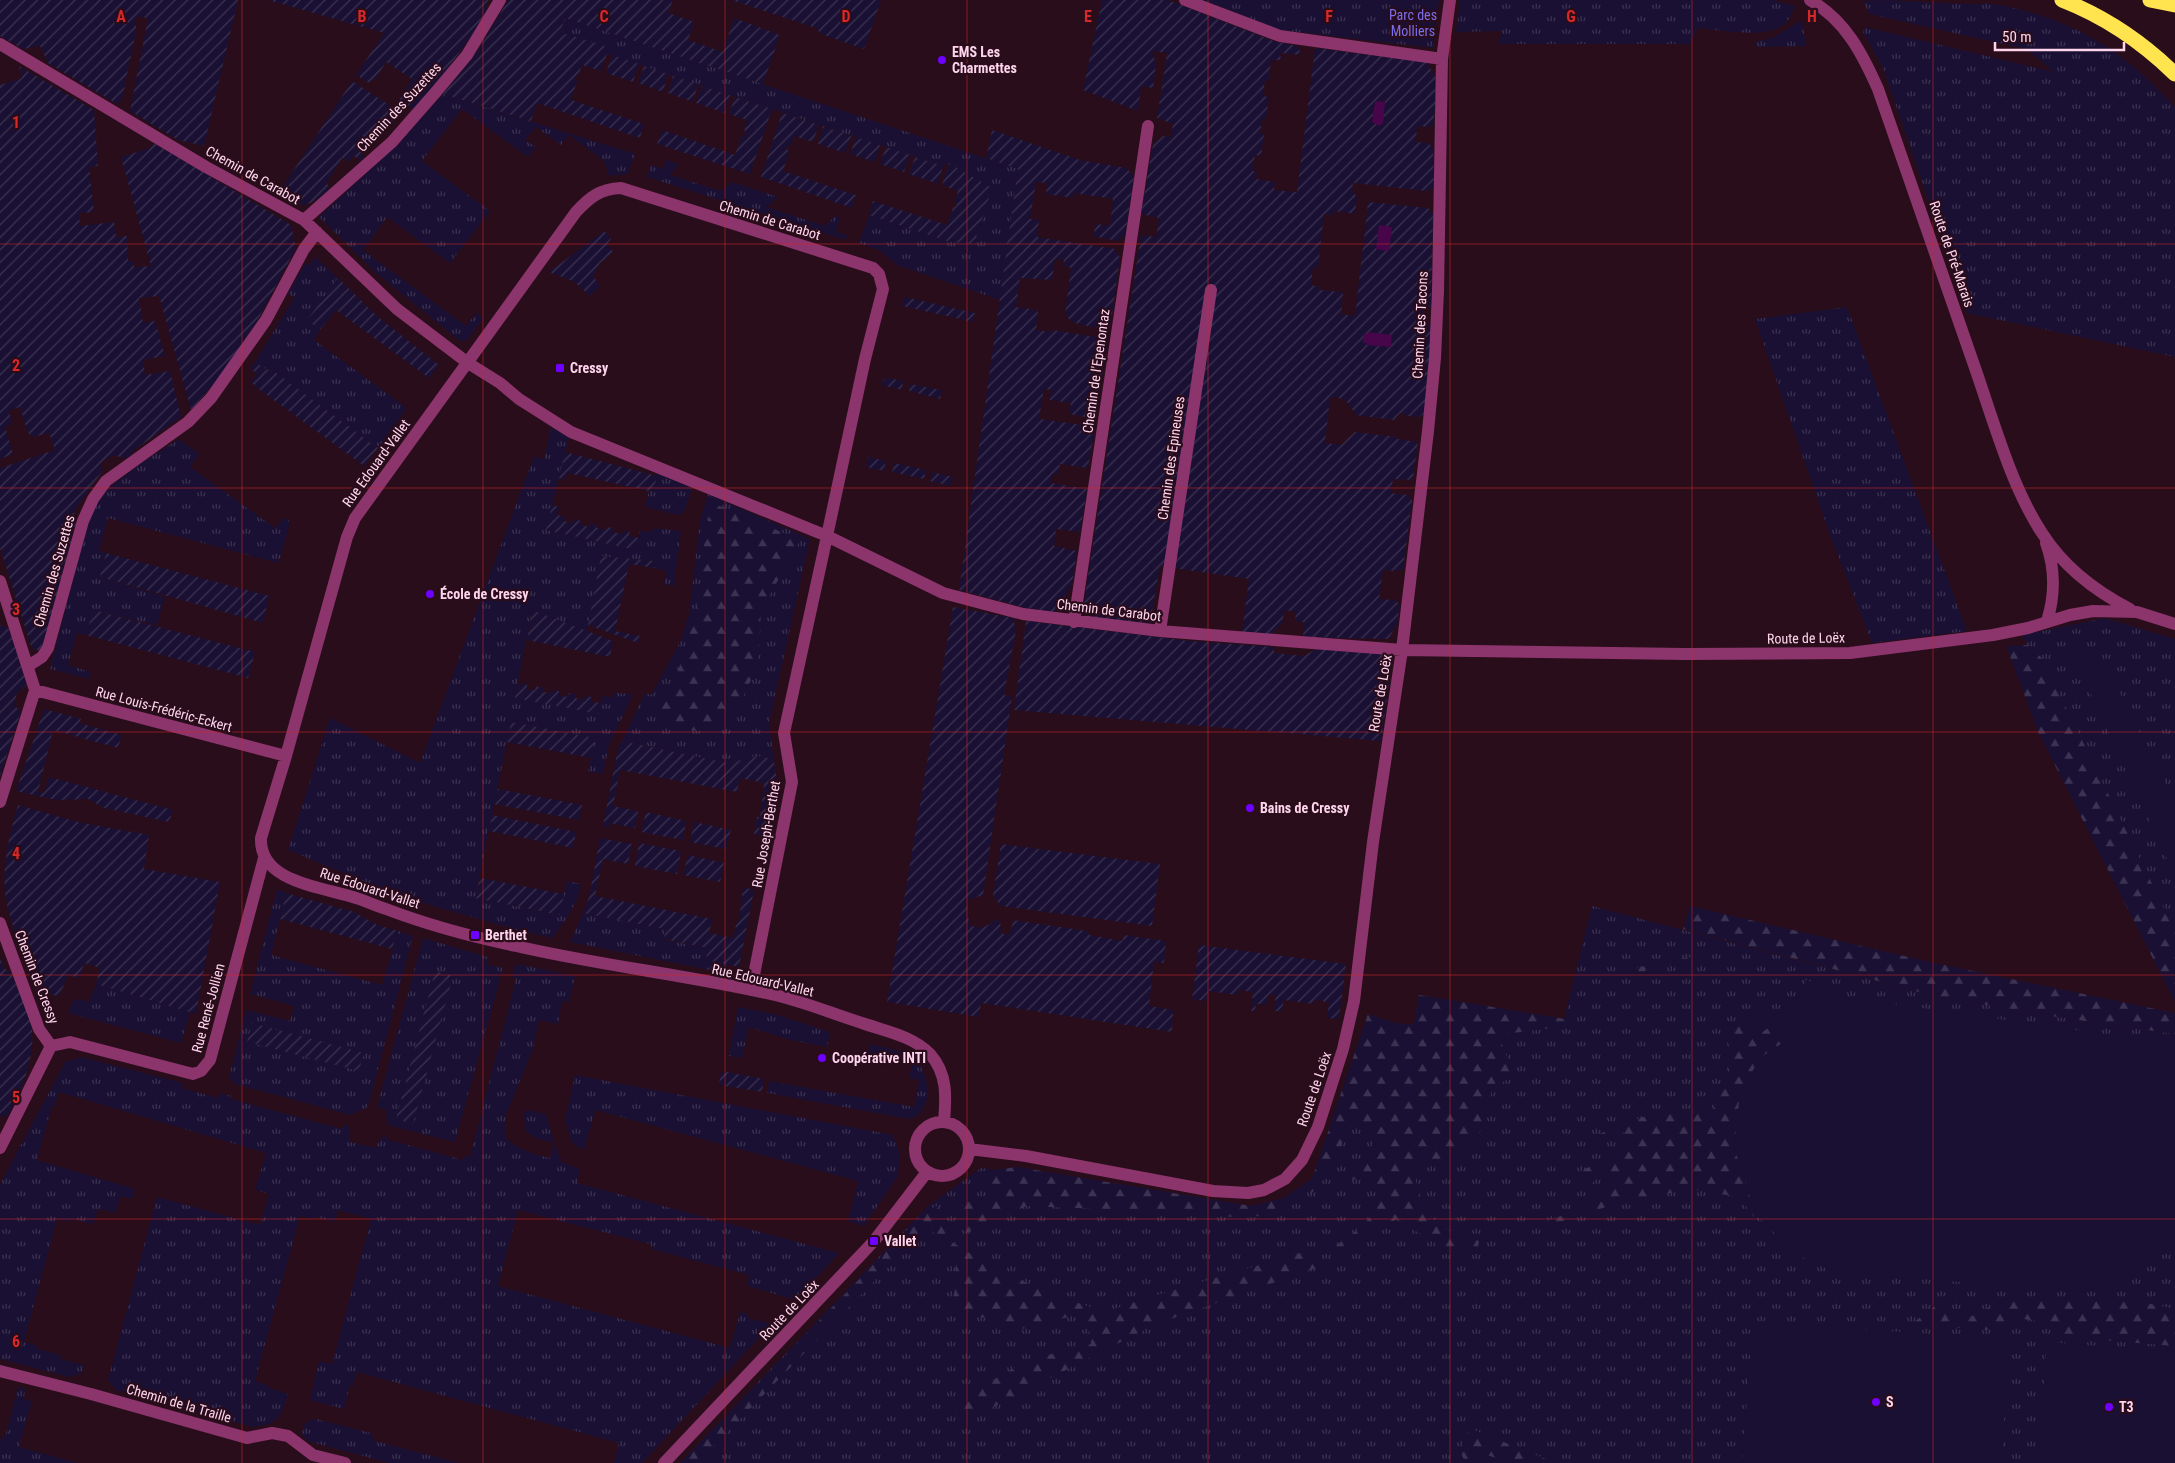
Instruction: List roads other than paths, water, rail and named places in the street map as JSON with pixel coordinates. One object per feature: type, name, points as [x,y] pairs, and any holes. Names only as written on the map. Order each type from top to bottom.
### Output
[{"type":"highway","points":[[2062,0],[2085,9],[2122,30],[2151,52],[2175,74]]},
{"type":"highway","points":[[2150,0],[2175,5]]},
{"type":"street","name":"Chemin des Suzettes","points":[[304,220],[392,142],[435,94],[467,55],[500,0]]},
{"type":"street","points":[[1185,0],[1280,36],[1442,59]]},
{"type":"street","name":"Chemin des Tacons","points":[[1402,650],[1435,358],[1442,59],[1450,0]]},
{"type":"street","name":"Route de Pré-Marais","points":[[1810,0],[1830,14],[1852,37],[1878,89],[1999,437],[2021,492],[2042,534]]},
{"type":"street","name":"Chemin de Carabot","points":[[0,44],[206,167],[304,220],[397,309],[468,363],[500,383],[519,399],[571,432],[827,536],[944,593],[983,605],[1023,614],[1074,622],[1160,631],[1402,650]]},
{"type":"street","name":"Chemin de l'Epenontaz","points":[[1074,622],[1148,126]]},
{"type":"street","name":"Chemin de Carabot","points":[[468,363],[576,212],[589,197],[609,189],[621,188],[873,268],[879,274],[883,289],[865,360],[827,536]]},
{"type":"street","name":"Chemin des Suzettes","points":[[28,666],[42,657],[48,648],[83,521],[99,489],[118,472],[188,422],[211,398],[266,320],[304,249],[316,232]]},
{"type":"street","name":"Chemin des Epineuses","points":[[1160,631],[1211,290]]},
{"type":"street","name":"Rue Edouard-Vallet","points":[[468,363],[365,501],[347,537],[286,756],[261,838],[260,849],[264,858],[274,870],[290,878],[358,898],[387,910],[515,946],[751,990],[807,1005],[906,1038],[924,1048],[936,1062],[942,1073],[946,1089],[944,1122]]},
{"type":"street","points":[[2042,534],[2055,551],[2079,575],[2107,596],[2137,612]]},
{"type":"street","points":[[2042,534],[2048,549],[2053,579],[2051,608],[2047,621]]},
{"type":"street","name":"Rue Joseph-Berthet","points":[[751,990],[792,782],[784,733],[827,536]]},
{"type":"street","points":[[0,581],[35,690],[0,802]]},
{"type":"street","name":"Route de Loëx","points":[[969,1149],[1026,1156],[1213,1191],[1234,1193],[1264,1190],[1276,1185],[1294,1170],[1302,1160],[1318,1127],[1349,1028],[1378,808],[1402,650],[1685,654],[1850,653],[1993,635],[2093,611],[2137,612],[2175,624]]},
{"type":"street","name":"Rue Louis-Frédéric-Eckert","points":[[35,690],[286,756]]},
{"type":"street","name":"Rue René-Jollien","points":[[51,1046],[70,1042],[193,1074],[204,1069],[210,1060],[264,858]]},
{"type":"street","name":"Chemin de Cressy","points":[[0,923],[39,1029],[51,1046]]},
{"type":"street","points":[[0,1148],[51,1046]]},
{"type":"street","points":[[944,1122],[959,1128],[964,1133],[969,1149],[964,1165],[958,1171],[941,1176],[927,1172],[917,1159],[916,1144],[923,1130],[931,1124],[944,1122]]},
{"type":"street","name":"Route de Loëx","points":[[664,1463],[868,1248],[927,1172]]},
{"type":"street","name":"Chemin de la Traille","points":[[0,1371],[91,1394],[247,1438],[272,1433],[288,1436],[313,1454],[344,1463]]},
{"type":"place","name":"EMS Les Charmettes","points":[[942,60]]},
{"type":"place","name":"Cressy","points":[[560,368]]},
{"type":"place","name":"École de Cressy","points":[[430,594]]},
{"type":"place","name":"Bains de Cressy","points":[[1250,808]]},
{"type":"place","name":"Berthet","points":[[475,935]]},
{"type":"place","name":"Coopérative INTI","points":[[822,1058]]},
{"type":"place","name":"Vallet","points":[[874,1241]]},
{"type":"place","name":"S","points":[[1876,1402]]},
{"type":"place","name":"T3","points":[[2109,1407]]},
{"type":"park label","name":"Parc des Molliers","points":[[1413,24]]}]
